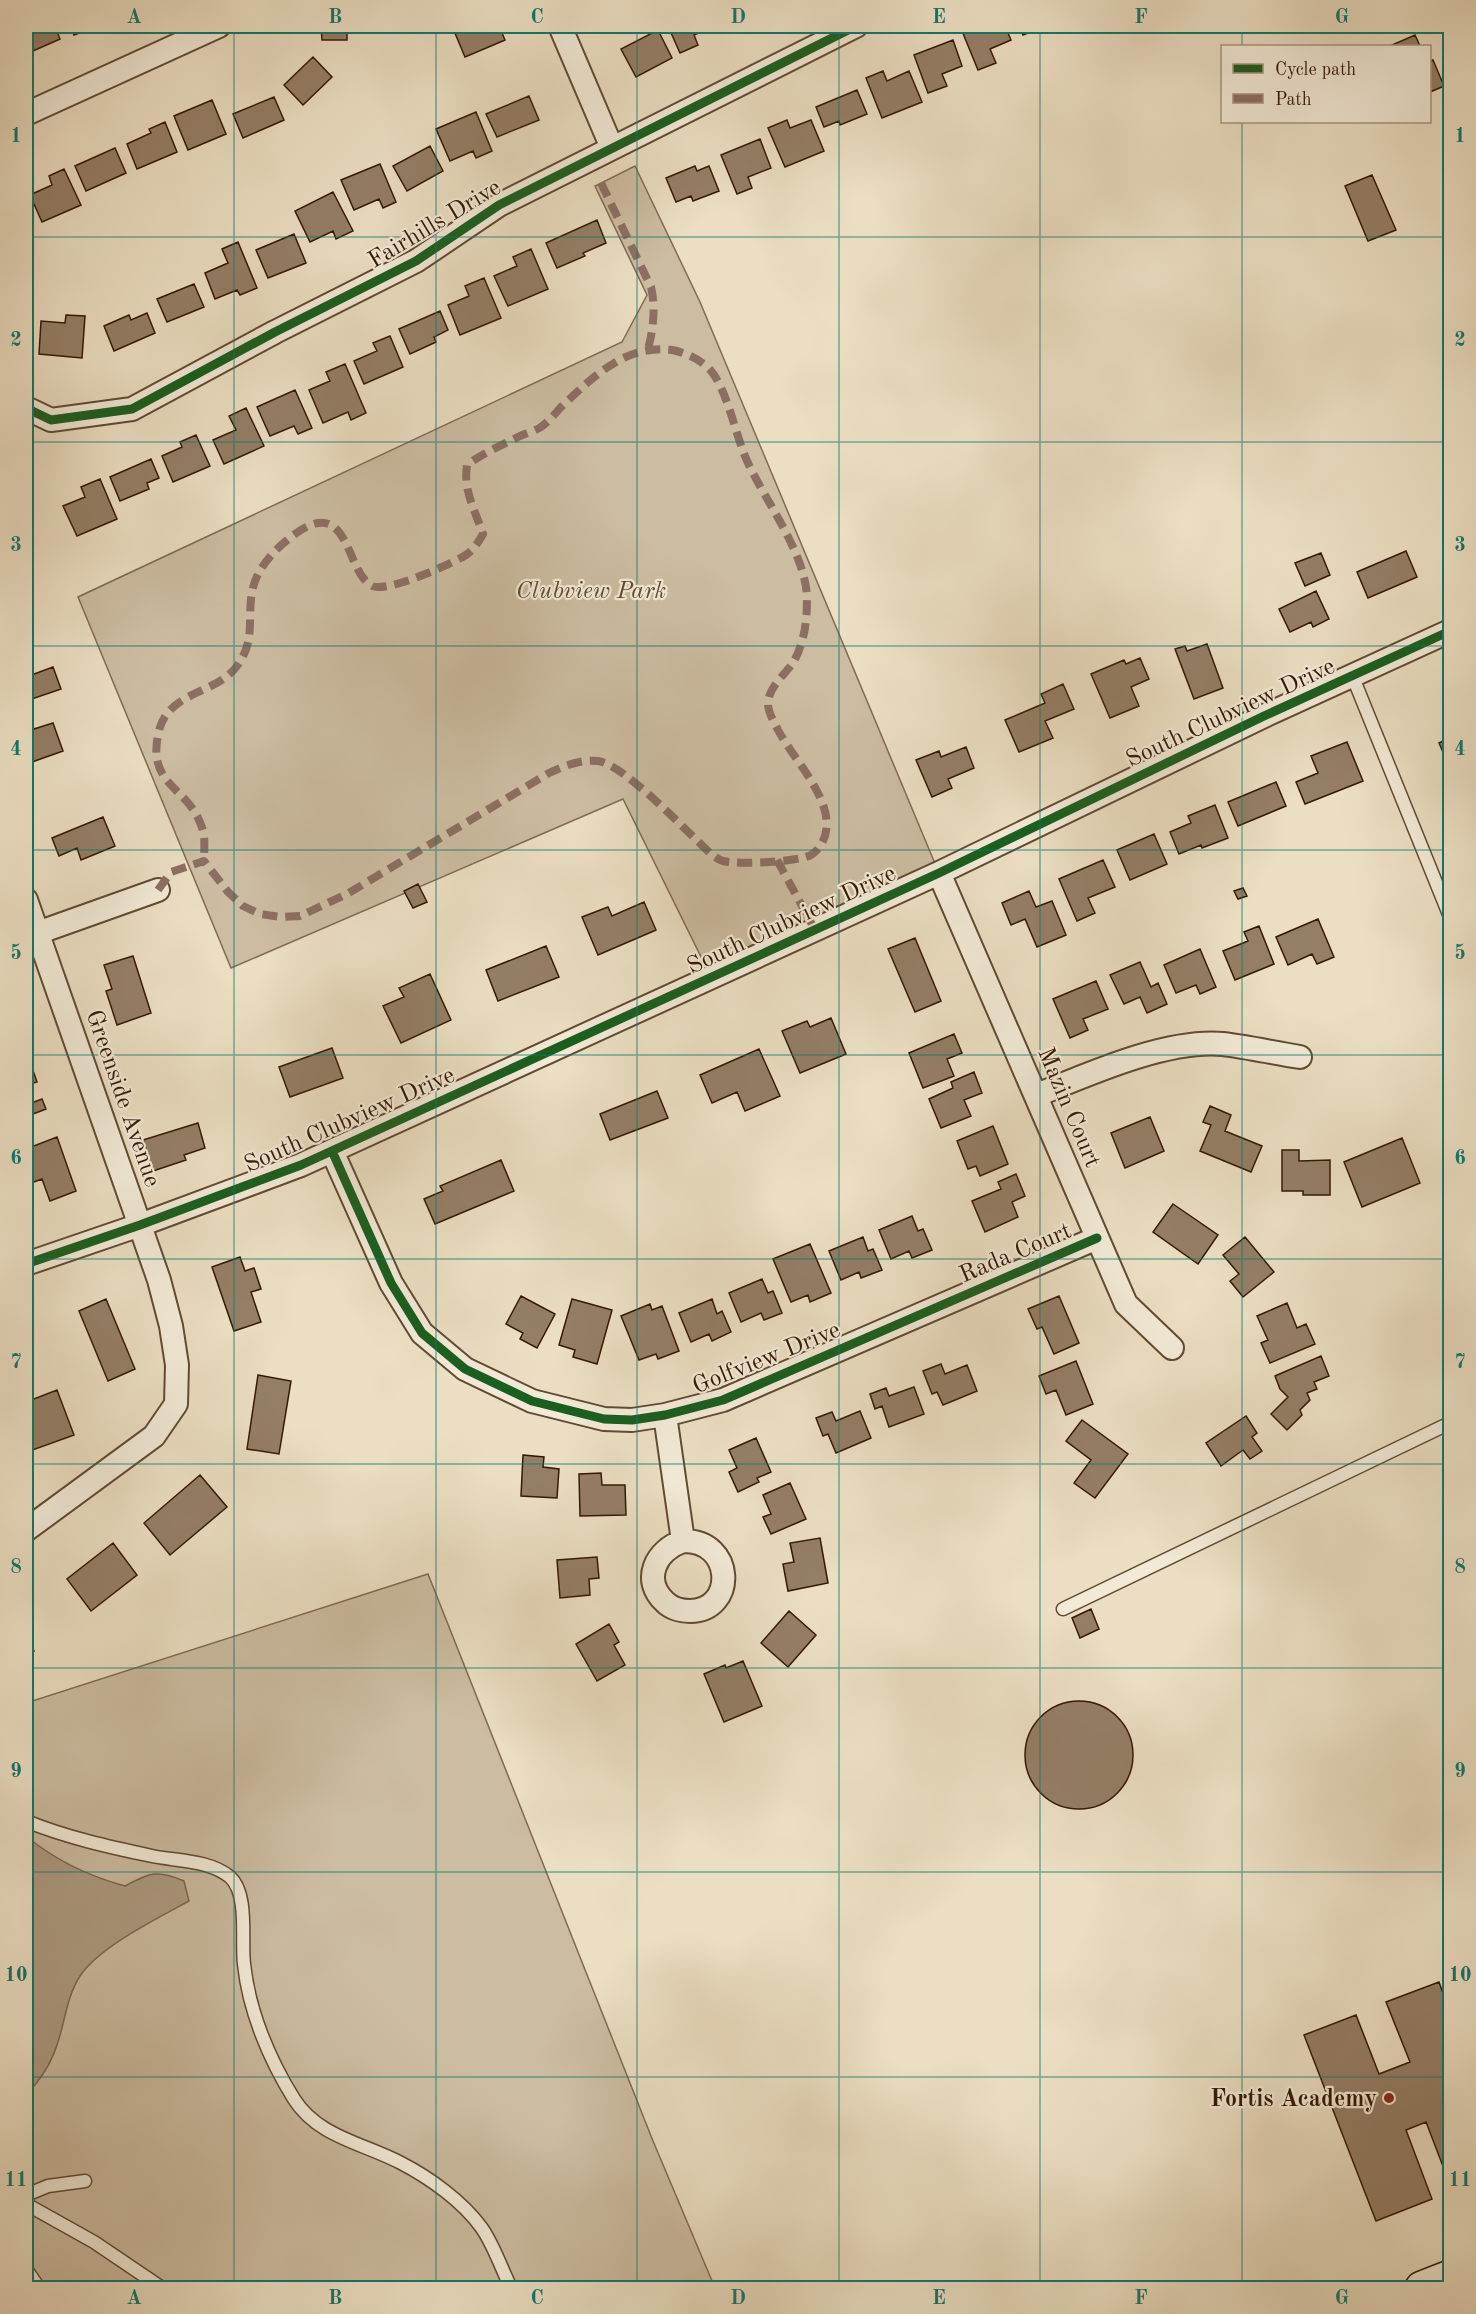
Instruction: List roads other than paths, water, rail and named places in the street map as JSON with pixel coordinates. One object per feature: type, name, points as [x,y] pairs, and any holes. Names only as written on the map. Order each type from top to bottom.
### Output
[{"type":"main road","points":[[1422,2289],[1450,2277]]},
{"type":"street","points":[[26,114],[219,26]]},
{"type":"street","points":[[560,26],[612,148]]},
{"type":"street","name":"Fairhills Drive","points":[[26,408],[51,420],[132,408],[416,261],[499,205],[856,26]]},
{"type":"street","name":"South Clubview Drive","points":[[26,1264],[140,1225],[301,1165],[939,873],[1253,721],[1450,631]]},
{"type":"street","name":"Mazin Court","points":[[939,873],[1126,1304],[1172,1348]]},
{"type":"street","points":[[32,935],[158,890]]},
{"type":"street","name":"Greenside Avenue","points":[[26,900],[32,935],[159,1280],[171,1326],[177,1365],[176,1404],[154,1436],[26,1530]]},
{"type":"street","points":[[1037,1095],[1111,1065],[1179,1047],[1221,1044],[1300,1057]]},
{"type":"street","name":"Golfview Drive","points":[[332,1151],[391,1283],[422,1333],[465,1369],[532,1401],[604,1419],[632,1420],[665,1415],[723,1401],[948,1302]]},
{"type":"street","name":"Rada Court","points":[[948,1302],[1097,1238]]},
{"type":"street","points":[[665,1415],[683,1541]]},
{"type":"lane","points":[[1352,675],[1450,917]]},
{"type":"lane","points":[[1063,1609],[1450,1423]]},
{"type":"lane","points":[[26,1821],[52,1832],[150,1856],[210,1867],[230,1877],[238,1890],[243,1914],[244,1963],[254,2016],[295,2101],[315,2123],[328,2132],[403,2164],[450,2196],[483,2229],[511,2289]]},
{"type":"lane","points":[[26,2195],[48,2186],[85,2181]]},
{"type":"lane","points":[[26,2204],[94,2242],[162,2289]]},
{"type":"lane","points":[[26,2270],[39,2289]]},
{"type":"place","name":"Fortis Academy","points":[[1389,2098]]},
{"type":"park label","name":"Clubview Park","points":[[591,590]]}]
